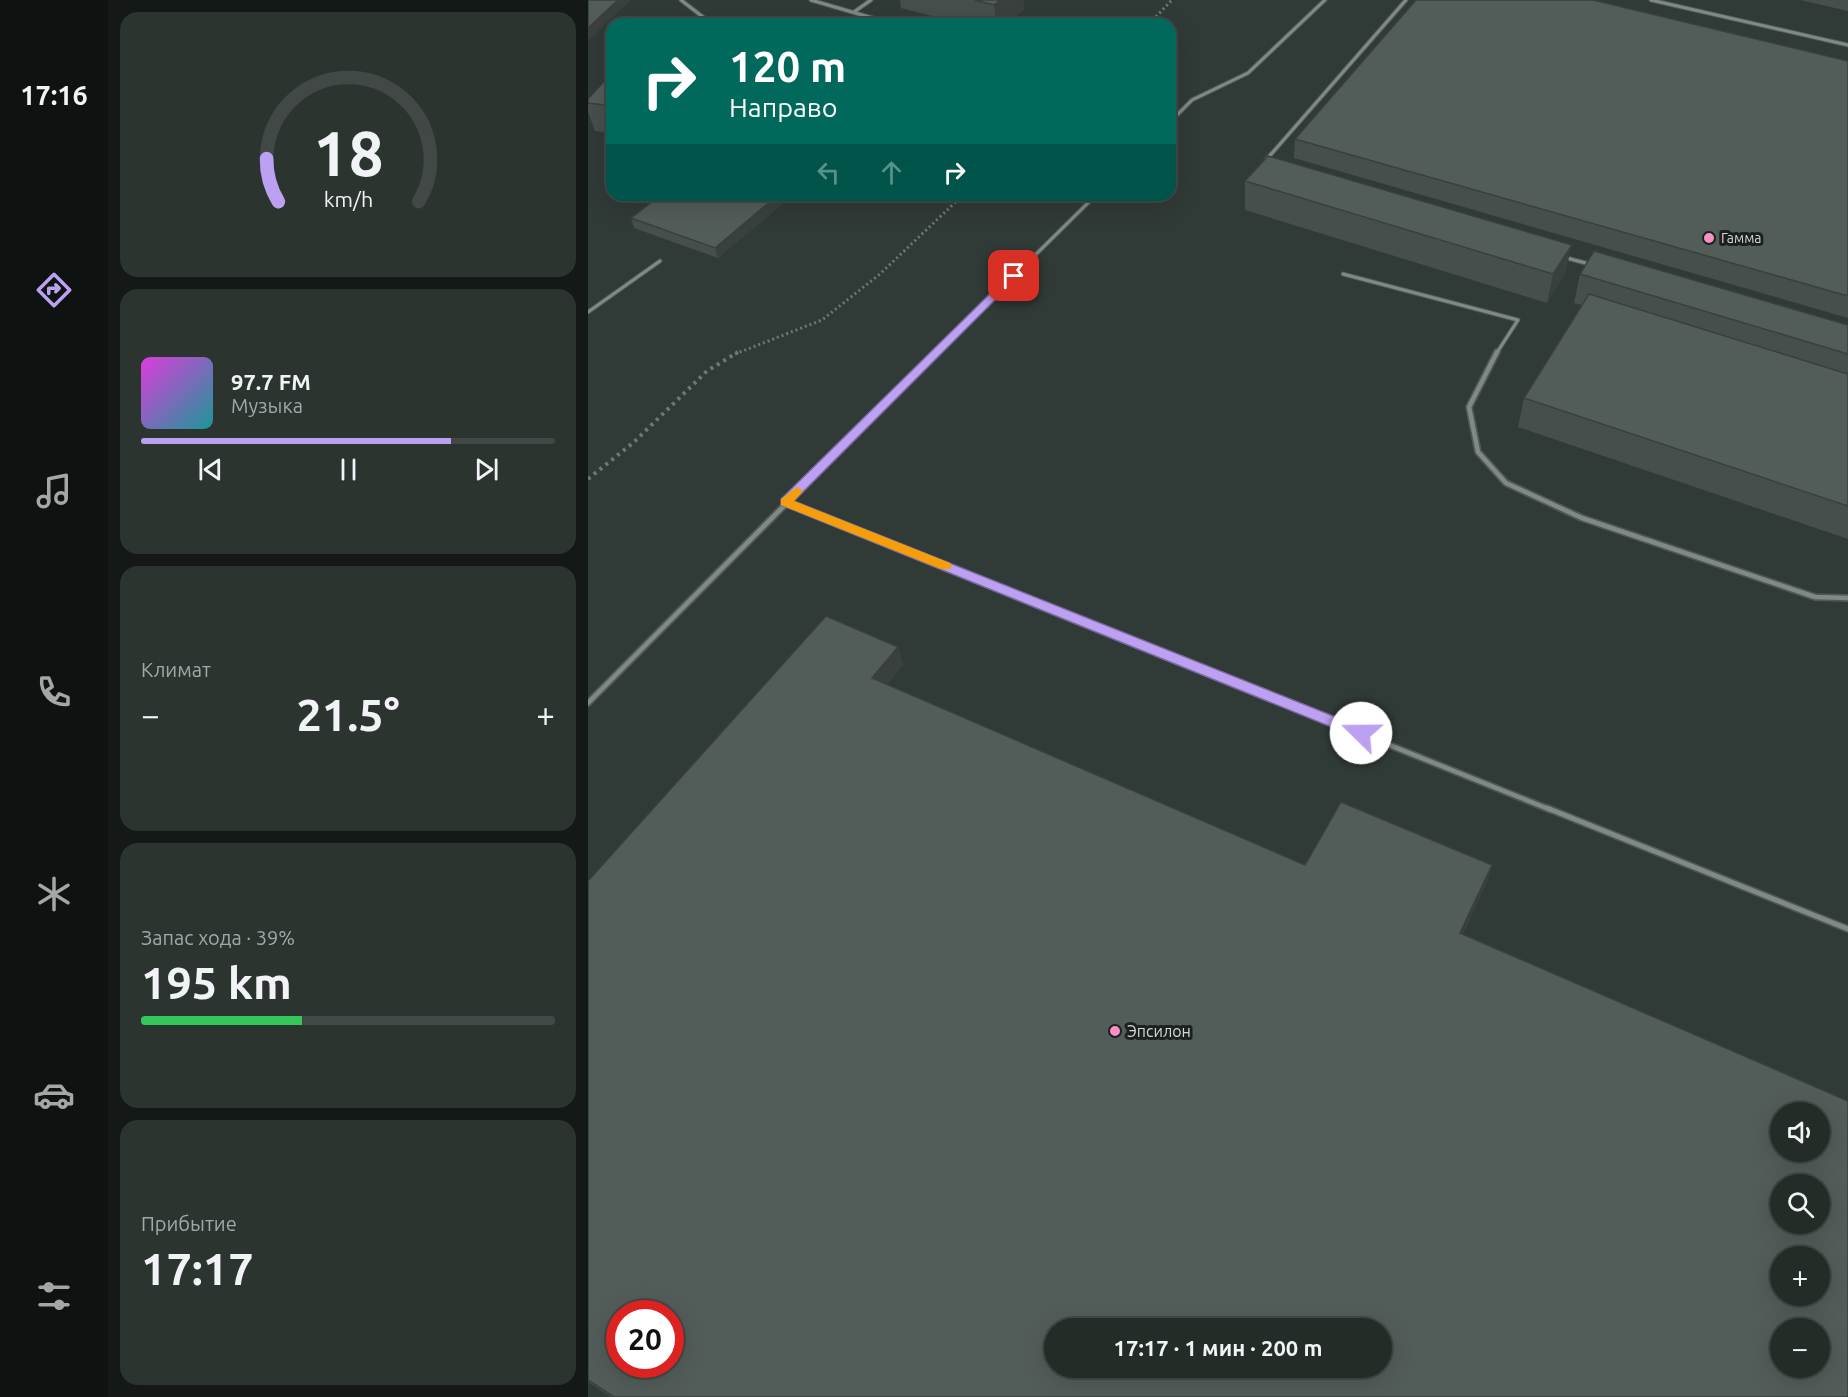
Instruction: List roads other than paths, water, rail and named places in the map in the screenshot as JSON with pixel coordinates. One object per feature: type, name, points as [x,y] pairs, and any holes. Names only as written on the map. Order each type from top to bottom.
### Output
[{"type":"lane","points":[[681,0],[704,18]]},
{"type":"lane","points":[[811,0],[874,18]]},
{"type":"lane","points":[[854,12],[871,0]]},
{"type":"lane","points":[[1176,116],[1192,100],[1248,73],[1325,0]]},
{"type":"lane","points":[[1261,166],[1406,0]]},
{"type":"lane","points":[[1651,0],[1848,45]]},
{"type":"lane","points":[[588,703],[785,502],[1090,201]]},
{"type":"lane","points":[[1554,254],[1600,268]]},
{"type":"lane","points":[[588,312],[660,261]]},
{"type":"lane","points":[[1343,274],[1518,320],[1492,358],[1469,408],[1478,452],[1506,483],[1582,518],[1815,597],[1848,598]]},
{"type":"lane","points":[[785,502],[1848,929]]},
{"type":"place","name":"Гамма","points":[[1709,238]]},
{"type":"place","name":"Эпсилон","points":[[1115,1031]]}]
